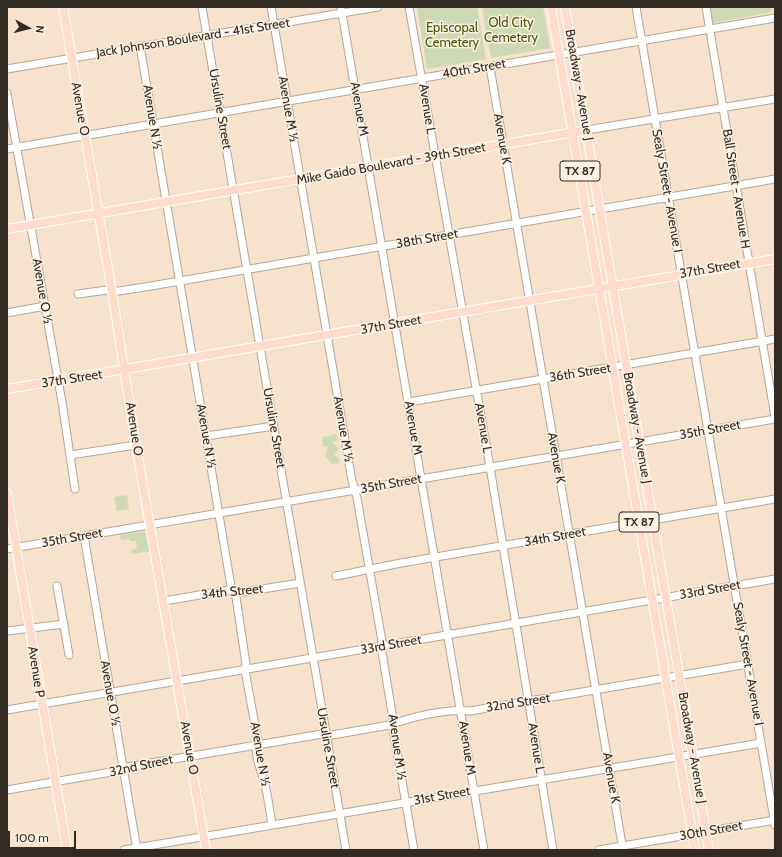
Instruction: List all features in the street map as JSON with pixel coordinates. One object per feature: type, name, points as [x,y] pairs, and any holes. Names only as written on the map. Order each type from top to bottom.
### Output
[{"type":"main road","name":"Avenue O","points":[[63,7],[125,369],[136,445],[206,850]]},
{"type":"main road","name":"Broadway - Avenue J","points":[[551,7],[695,850]]},
{"type":"main road","name":"Broadway - Avenue J","points":[[565,7],[709,850]]},
{"type":"main road","name":"Mike Gaido Boulevard - 39th Street","points":[[7,229],[587,130]]},
{"type":"main road","name":"37th Street","points":[[7,389],[775,258]]},
{"type":"main road","name":"Avenue P","points":[[7,493],[41,704],[67,850]]},
{"type":"street","name":"Ursuline Street","points":[[202,7],[346,850]]},
{"type":"street","name":"Avenue M ½","points":[[271,7],[354,490],[357,498],[382,641],[381,646],[413,849]]},
{"type":"street","name":"Jack Johnson Boulevard - 41st Street","points":[[7,69],[274,24],[342,10],[378,7]]},
{"type":"street","name":"Avenue L","points":[[409,7],[490,467],[553,850]]},
{"type":"street","name":"Sealy Street - Avenue I","points":[[636,7],[775,822]]},
{"type":"street","name":"Ball Street - Avenue H","points":[[706,7],[775,418]]},
{"type":"street","name":"Avenue M","points":[[342,10],[408,402],[436,557],[484,850]]},
{"type":"street","name":"40th Street","points":[[7,149],[775,18]]},
{"type":"street","name":"Avenue N ½","points":[[140,46],[232,592],[236,597],[246,664],[245,670],[261,773],[265,782],[272,825]]},
{"type":"street","name":"Avenue K","points":[[490,67],[623,848]]},
{"type":"street","name":"Avenue O ½","points":[[7,93],[18,147],[75,489]]},
{"type":"street","name":"Mike Gaido Boulevard - 39th Street","points":[[587,130],[775,98]]},
{"type":"street","name":"38th Street","points":[[78,294],[107,290],[112,292],[180,281],[775,179]]},
{"type":"street","points":[[7,313],[45,306]]},
{"type":"street","name":"36th Street","points":[[408,402],[775,339]]},
{"type":"street","name":"35th Street","points":[[7,549],[775,418]]},
{"type":"street","points":[[206,436],[274,426]]},
{"type":"street","points":[[70,455],[136,445]]},
{"type":"street","name":"34th Street","points":[[336,576],[436,557],[775,499]]},
{"type":"street","name":"Avenue O ½","points":[[84,536],[137,849]]},
{"type":"street","name":"33rd Street","points":[[7,710],[775,579]]},
{"type":"street","name":"34th Street","points":[[164,601],[229,590],[237,593],[300,583]]},
{"type":"street","points":[[57,586],[69,655]]},
{"type":"street","points":[[7,631],[64,624]]},
{"type":"street","name":"32nd Street","points":[[7,790],[123,770],[127,767],[257,744],[322,734],[326,736],[397,721],[461,710],[470,711],[528,702],[665,677],[748,664]]},
{"type":"street","name":"31st Street","points":[[124,850],[761,743]]},
{"type":"street","name":"30th Street","points":[[599,850],[623,848],[692,834],[775,822]]},
{"type":"green space","name":"Episcopal Cemetery","points":[[417,7],[477,7],[486,59],[427,69]]},
{"type":"green space","name":"Old City Cemetery","points":[[482,7],[543,7],[550,48],[491,58]]},
{"type":"green space","points":[[710,7],[771,7],[772,12],[713,23]]},
{"type":"green space","points":[[334,434],[337,435],[338,440],[332,442],[339,449],[334,454],[340,460],[339,463],[332,464],[325,456],[328,447],[323,446],[322,443],[323,436],[328,437]]},
{"type":"green space","points":[[127,495],[129,509],[117,511],[114,497]]},
{"type":"green space","points":[[148,531],[151,551],[132,554],[131,550],[137,548],[136,541],[130,541],[129,539],[121,540],[120,535]]}]
